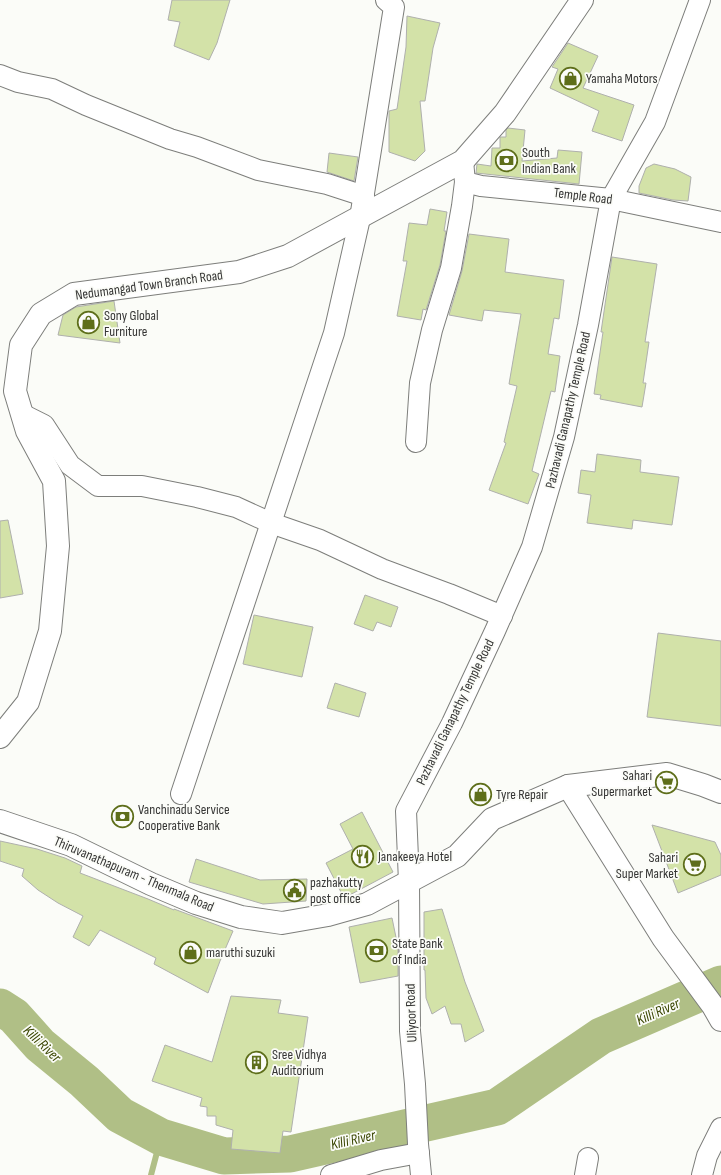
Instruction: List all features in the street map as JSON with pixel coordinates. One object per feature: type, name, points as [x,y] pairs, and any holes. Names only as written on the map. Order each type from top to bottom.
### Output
[{"type":"main road","name":"Nedumangad Town Branch Road","points":[[0,737],[28,702],[50,631],[58,546],[54,481],[27,431],[15,391],[21,345],[41,314],[74,294],[239,272],[288,256],[360,218],[464,171],[582,0]]},
{"type":"main road","name":"Thiruvanathapuram - Thenmala Road","points":[[0,821],[71,845],[151,884],[196,903],[240,917],[282,923],[328,915],[367,904],[457,856],[492,820],[568,786],[667,774],[721,792]]},
{"type":"main road","points":[[568,786],[663,938],[718,1009]]},
{"type":"street","name":"Pazhavadi Ganapathy Temple Road","points":[[409,882],[406,811],[452,723],[502,616],[532,547],[564,437],[588,325],[612,199],[655,122],[700,0]]},
{"type":"street","points":[[181,794],[334,333],[364,196],[390,3]]},
{"type":"street","points":[[0,76],[18,82],[52,89],[86,105],[258,170],[327,184],[364,196]]},
{"type":"street","name":"Temple Road","points":[[464,171],[481,186],[612,199],[721,222]]},
{"type":"street","points":[[416,442],[420,383],[432,330],[451,268],[462,206],[464,171]]},
{"type":"street","points":[[22,414],[44,425],[70,465],[98,486],[142,486],[197,497],[236,507],[271,523],[320,540],[382,569],[502,616]]},
{"type":"street","name":"Uliyoor Road","points":[[409,882],[410,1031],[421,1175]]},
{"type":"street","points":[[702,1175],[707,1156],[721,1128]]},
{"type":"street","points":[[331,1175],[418,1148]]},
{"type":"building","points":[[172,0],[230,0],[217,43],[209,60],[174,46],[180,22],[168,20]]},
{"type":"building","points":[[407,16],[440,23],[433,48],[425,101],[420,101],[425,151],[415,161],[389,152],[389,111],[397,109],[406,47]]},
{"type":"building","points":[[568,43],[598,56],[583,88],[634,105],[622,141],[592,131],[599,111],[550,88],[558,69],[552,67]]},
{"type":"building","points":[[508,128],[525,130],[522,161],[557,158],[558,150],[582,152],[579,184],[476,173],[477,164],[491,166],[492,148],[500,148],[500,137],[506,137],[506,130]]},
{"type":"building","points":[[329,153],[358,157],[354,181],[327,172]]},
{"type":"building","points":[[654,164],[675,169],[691,177],[688,201],[673,200],[639,193],[639,186],[646,168]]},
{"type":"building","points":[[430,209],[447,212],[444,231],[446,231],[440,265],[426,310],[423,309],[421,320],[397,316],[407,261],[403,261],[409,223],[427,225]]},
{"type":"building","points":[[469,234],[509,239],[505,272],[564,280],[559,319],[554,318],[548,354],[560,356],[555,392],[551,391],[532,471],[539,474],[528,504],[489,490],[506,443],[504,442],[517,386],[509,384],[521,314],[484,310],[482,321],[449,315],[462,271]]},
{"type":"building","points":[[612,257],[657,264],[645,342],[649,342],[643,383],[646,383],[642,407],[600,399],[601,395],[594,394]]},
{"type":"building","name":"Sony Global Furniture","points":[[114,301],[120,343],[58,335],[63,315],[76,307]]},
{"type":"building","points":[[597,454],[641,460],[640,472],[679,477],[672,525],[633,520],[632,529],[587,523],[591,495],[578,493],[581,470],[595,472]]},
{"type":"building","points":[[8,520],[23,594],[0,598],[0,521]]},
{"type":"building","points":[[365,595],[398,607],[391,627],[377,622],[373,631],[354,624]]},
{"type":"building","points":[[254,615],[313,627],[302,677],[243,664]]},
{"type":"building","points":[[658,633],[721,641],[721,726],[647,717]]},
{"type":"building","points":[[335,683],[366,693],[359,717],[327,708]]},
{"type":"building","name":"Janakeeya Hotel","points":[[362,812],[393,872],[344,898],[326,863],[353,849],[340,824]]},
{"type":"building","name":"Sahari Super Market","points":[[652,825],[715,842],[721,855],[721,875],[678,893]]},
{"type":"building","points":[[0,841],[37,849],[65,858],[82,866],[80,873],[174,910],[233,931],[208,993],[154,964],[156,958],[100,930],[89,946],[73,937],[83,916],[58,903],[38,890],[22,876],[24,869],[0,861]]},
{"type":"building","points":[[196,859],[260,880],[307,879],[306,901],[263,904],[189,882]]},
{"type":"building","points":[[442,909],[465,982],[484,1031],[465,1042],[461,1024],[451,1024],[445,1006],[432,1014],[426,998],[424,970],[424,912]]},
{"type":"building","name":"State Bank of India","points":[[392,918],[398,947],[398,976],[360,983],[349,927]]},
{"type":"building","name":"Sree Vidhya Auditorium","points":[[231,996],[281,1000],[278,1013],[308,1017],[291,1132],[283,1131],[280,1153],[231,1149],[233,1130],[216,1125],[216,1116],[207,1116],[207,1107],[200,1106],[202,1098],[152,1081],[165,1045],[212,1062]]},
{"type":"waterway","name":"Killi River","points":[[0,1007],[14,1016],[40,1045],[84,1081],[120,1115],[161,1137],[224,1156],[290,1154],[497,1107],[601,1036],[721,984]]},
{"type":"waterway","points":[[151,1175],[161,1137]]},
{"type":"place","name":"Yamaha Motors","points":[[571,78]]},
{"type":"place","name":"South Indian Bank","points":[[507,160]]},
{"type":"place","name":"Sony Global Furniture","points":[[89,323]]},
{"type":"place","name":"Sahari Supermarket","points":[[667,783]]},
{"type":"place","name":"Tyre Repair","points":[[481,794]]},
{"type":"place","name":"Vanchinadu Service Cooperative Bank","points":[[122,817]]},
{"type":"place","name":"Janakeeya Hotel","points":[[362,856]]},
{"type":"place","name":"Sahari Super Market","points":[[694,865]]},
{"type":"place","name":"pazhakutty post office","points":[[295,890]]},
{"type":"place","name":"State Bank of India","points":[[376,951]]},
{"type":"place","name":"maruthi suzuki","points":[[191,952]]},
{"type":"place","name":"Sree Vidhya Auditorium","points":[[257,1062]]}]
